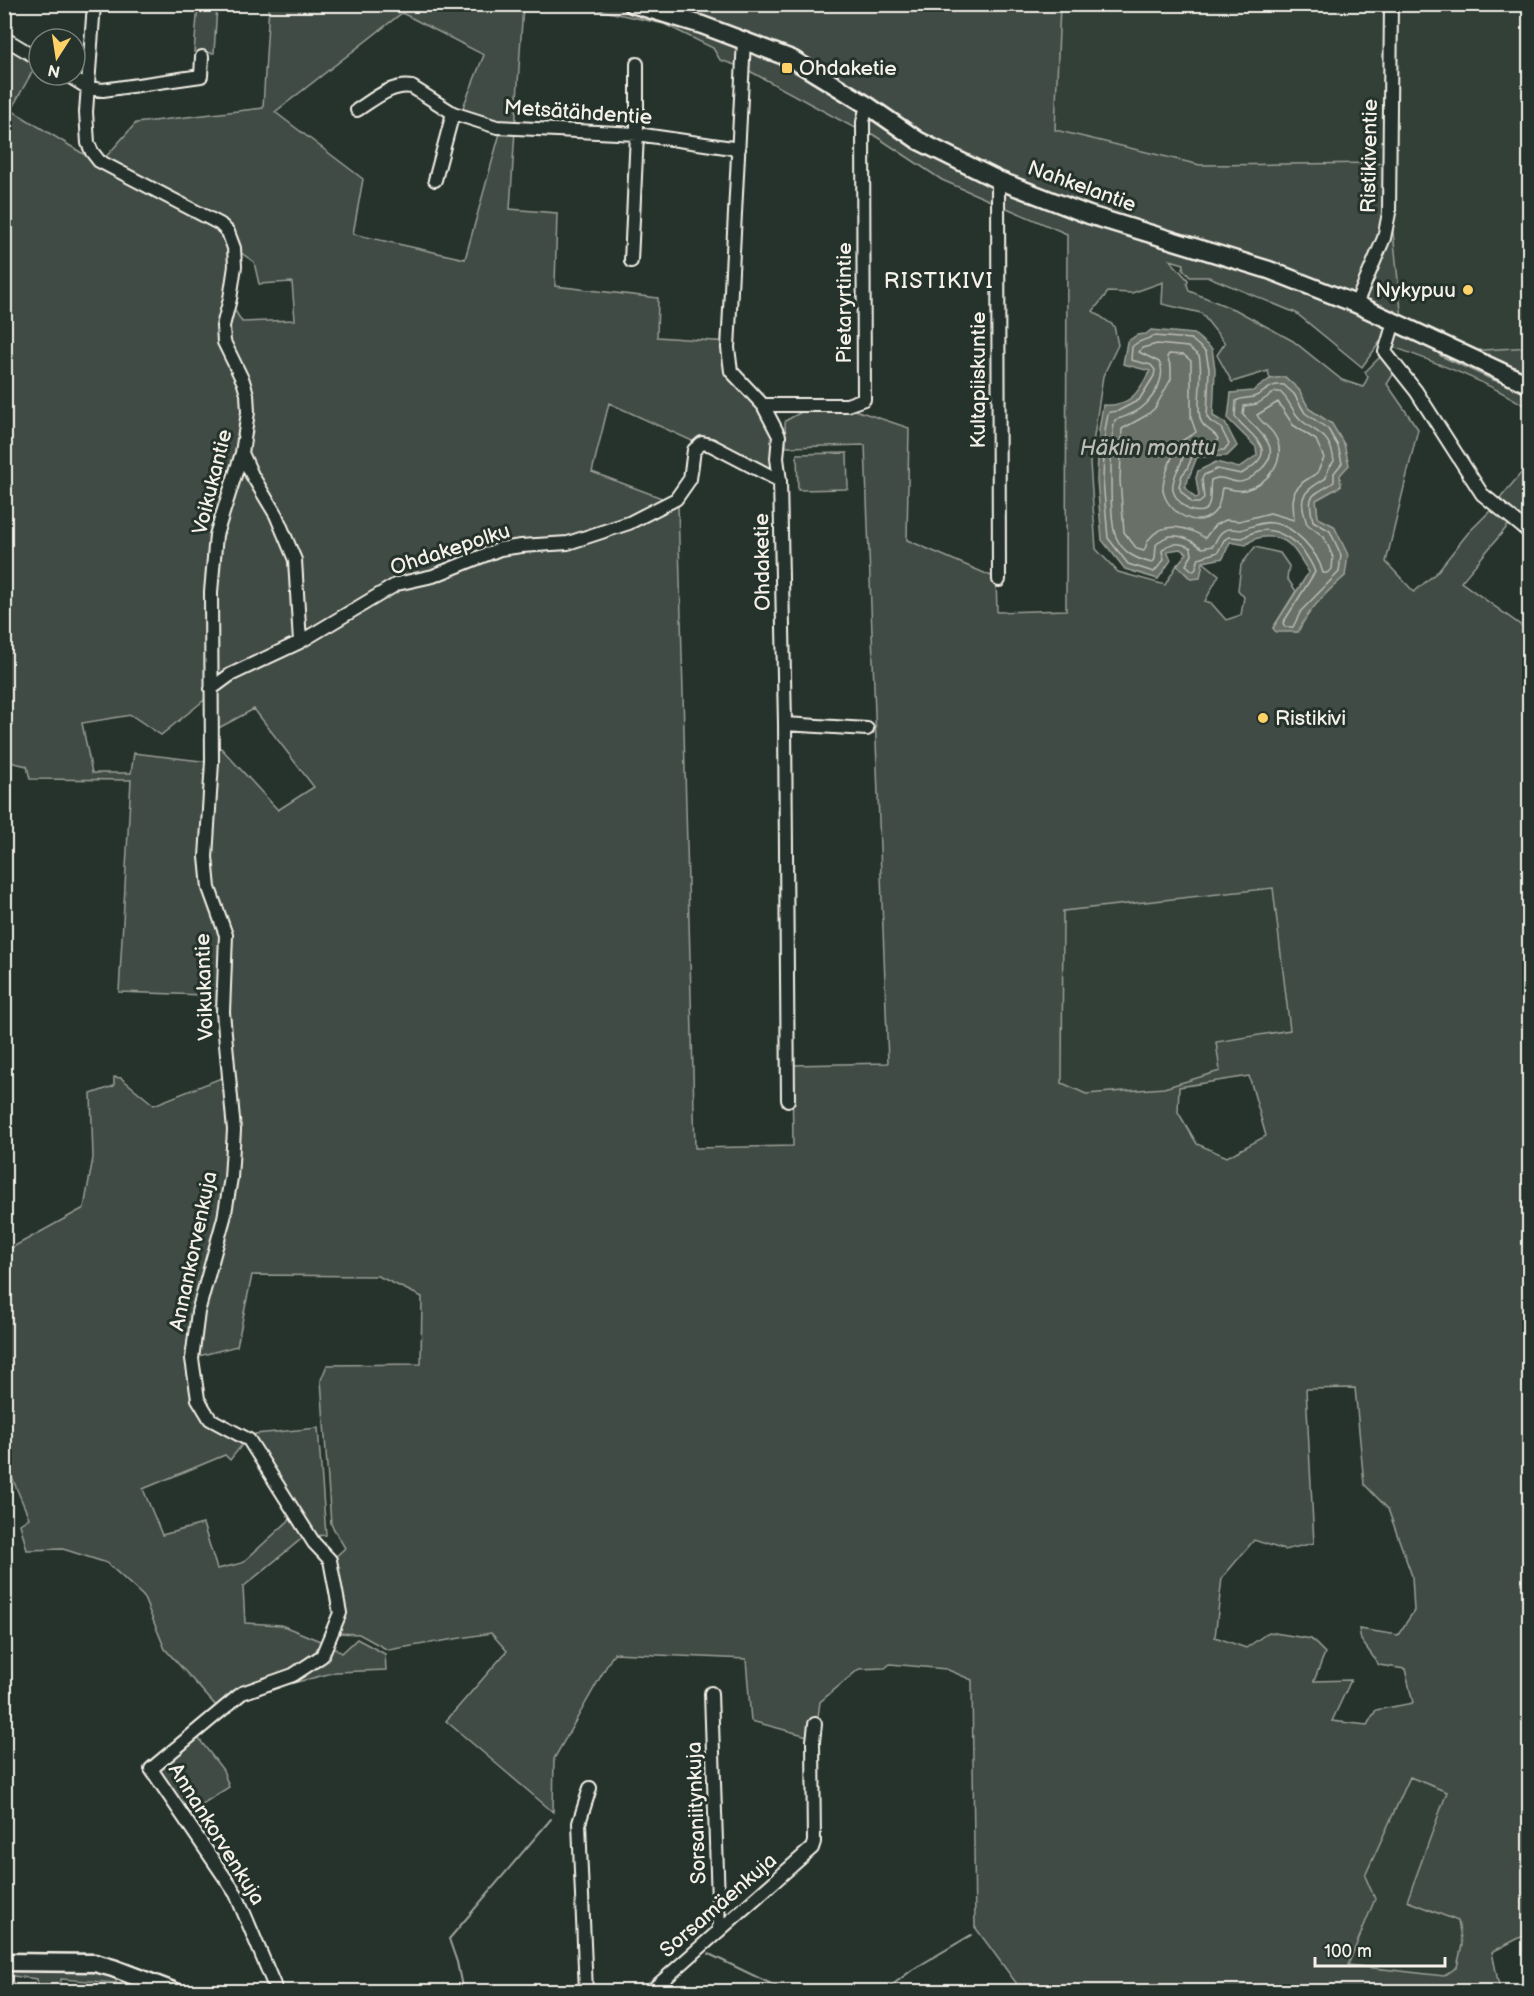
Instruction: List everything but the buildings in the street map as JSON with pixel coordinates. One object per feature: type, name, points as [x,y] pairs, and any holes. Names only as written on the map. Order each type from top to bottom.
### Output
[{"type":"main road","name":"Nahkelantie","points":[[632,4],[702,25],[792,59],[867,105],[919,141],[998,180],[1089,214],[1269,270],[1356,304],[1530,385]]},
{"type":"main road","points":[[4,1962],[95,1963],[176,1992]]},
{"type":"street","name":"Voikukantie","points":[[93,4],[86,112],[88,143],[92,152],[99,160],[220,224],[228,232],[234,248],[235,266],[223,326],[224,342],[243,381],[247,394],[248,416],[242,453],[216,535],[211,592],[212,762],[206,857],[209,888],[226,935],[223,1012],[230,1090]]},
{"type":"street","name":"Ristikiventie","points":[[1356,304],[1384,238],[1389,213],[1391,4]]},
{"type":"street","points":[[4,38],[27,52]]},
{"type":"street","name":"Ohdaketie","points":[[744,40],[728,348],[731,371],[763,405],[779,436],[777,458],[780,481],[785,724],[788,1100]]},
{"type":"street","points":[[88,88],[103,90],[201,76],[202,57]]},
{"type":"street","points":[[631,261],[637,135],[637,64]]},
{"type":"street","name":"Metsätähdentie","points":[[357,110],[393,88],[406,86],[412,87],[453,113],[497,127],[637,135],[739,149]]},
{"type":"street","name":"Pietaryrtintie","points":[[763,405],[847,405],[864,399],[863,122],[867,105]]},
{"type":"street","points":[[435,180],[453,113]]},
{"type":"street","name":"Kultapiiskuntie","points":[[998,180],[999,580]]},
{"type":"street","points":[[1394,322],[1385,352],[1416,391],[1482,494],[1530,533]]},
{"type":"street","name":"Ohdakepolku","points":[[211,689],[230,675],[300,642],[398,584],[433,576],[500,549],[568,543],[629,523],[676,498],[690,479],[694,450],[702,443],[711,445],[780,481]]},
{"type":"street","points":[[242,453],[276,514],[294,560],[300,642]]},
{"type":"street","points":[[785,724],[867,729]]},
{"type":"street","name":"Annankorvenkuja","points":[[230,1090],[234,1130],[231,1178],[224,1218],[198,1312],[193,1343],[192,1359],[198,1398],[210,1419],[249,1440],[314,1543],[330,1560],[340,1612],[322,1656],[293,1675],[242,1693],[151,1769],[236,1894],[277,1992]]},
{"type":"street","name":"Sorsaniitynkuja","points":[[711,1693],[719,1931]]},
{"type":"street","name":"Sorsamäenkuja","points":[[650,1992],[812,1848],[814,1842],[813,1741],[815,1724]]},
{"type":"street","points":[[586,1992],[579,1823],[590,1788]]},
{"type":"shaded area","points":[[198,5],[217,6],[214,53],[194,52]]},
{"type":"shaded area","points":[[269,5],[523,5],[510,209],[557,213],[555,286],[658,298],[657,337],[728,342],[731,371],[779,436],[780,481],[609,403],[592,472],[678,504],[695,1148],[793,1146],[792,1065],[888,1063],[865,445],[786,447],[785,421],[805,410],[852,409],[909,428],[907,540],[996,578],[997,612],[1066,610],[1067,234],[942,180],[874,135],[851,126],[744,68],[720,60],[713,48],[664,24],[576,5],[1060,5],[1055,130],[1200,165],[1386,163],[1402,320],[1441,356],[1493,380],[1529,393],[1529,526],[1498,501],[1527,466],[1527,407],[1474,379],[1380,342],[1362,367],[1296,313],[1209,277],[1190,277],[1183,269],[1184,264],[1170,260],[1188,280],[1189,291],[1238,311],[1293,341],[1342,380],[1363,387],[1368,377],[1365,372],[1381,356],[1396,370],[1387,384],[1418,429],[1386,562],[1414,592],[1437,572],[1468,533],[1493,508],[1511,522],[1461,582],[1530,632],[1530,1925],[1529,1933],[1492,1952],[1500,1991],[1022,1991],[975,1927],[972,1680],[946,1669],[890,1664],[885,1668],[859,1669],[820,1702],[815,1738],[751,1721],[746,1659],[614,1653],[554,1759],[553,1812],[446,1721],[507,1651],[491,1633],[388,1650],[359,1634],[337,1633],[333,1559],[345,1548],[331,1524],[321,1380],[327,1365],[421,1364],[422,1297],[378,1276],[252,1275],[237,1346],[195,1357],[195,1343],[234,1179],[226,1014],[229,934],[212,887],[209,859],[215,749],[221,748],[278,810],[314,787],[254,709],[215,730],[214,592],[219,536],[251,412],[226,342],[231,304],[242,322],[295,320],[292,282],[259,284],[254,262],[237,250],[232,232],[103,160],[136,123],[263,108]],"holes":[[[402,13],[484,55],[461,112],[502,126],[465,259],[353,234],[363,179],[275,112]],[[1163,282],[1162,304],[1201,313],[1225,343],[1217,355],[1232,382],[1268,371],[1270,379],[1285,377],[1299,390],[1309,409],[1332,424],[1341,486],[1316,500],[1318,518],[1334,526],[1345,576],[1318,602],[1306,616],[1297,632],[1273,628],[1296,591],[1287,578],[1289,566],[1280,553],[1255,547],[1241,565],[1238,590],[1244,597],[1241,615],[1226,620],[1211,603],[1205,601],[1219,575],[1203,562],[1191,579],[1177,565],[1165,585],[1118,572],[1096,549],[1090,463],[1103,376],[1118,345],[1114,326],[1093,311],[1108,292],[1132,293]],[[1273,888],[1290,1030],[1216,1042],[1220,1071],[1164,1088],[1086,1094],[1062,1083],[1063,911]],[[1249,1076],[1266,1136],[1227,1157],[1197,1144],[1178,1112],[1179,1087]],[[1355,1388],[1364,1484],[1388,1509],[1412,1576],[1414,1611],[1398,1635],[1359,1629],[1361,1640],[1379,1665],[1405,1669],[1413,1703],[1376,1710],[1367,1725],[1332,1721],[1351,1680],[1314,1681],[1325,1653],[1311,1639],[1269,1632],[1246,1648],[1215,1637],[1222,1578],[1254,1540],[1284,1550],[1314,1543],[1306,1389]],[[1410,1777],[1447,1792],[1407,1901],[1458,1921],[1462,1945],[1457,1967],[1444,1976],[1348,1965],[1375,1899],[1365,1876]]]},
{"type":"shaded area","points":[[1060,5],[1529,5],[1529,347],[1468,351],[1402,320],[1386,163],[1200,165],[1055,130]]},
{"type":"shaded area","points":[[4,43],[27,57],[27,81],[11,110],[100,164],[226,234],[232,266],[220,326],[245,394],[242,439],[213,534],[208,697],[161,735],[131,715],[82,723],[92,773],[131,773],[134,753],[209,762],[204,859],[223,935],[221,1013],[203,995],[119,992],[131,780],[30,779],[27,766],[5,761]]},
{"type":"shaded area","points":[[1529,347],[1529,379],[1468,351]]},
{"type":"shaded area","points":[[847,453],[848,489],[798,490],[797,454]]},
{"type":"shaded area","points":[[1273,888],[1290,1030],[1217,1042],[1220,1071],[1164,1088],[1086,1094],[1062,1083],[1063,911]]},
{"type":"shaded area","points":[[226,1076],[231,1130],[228,1178],[195,1312],[195,1400],[225,1432],[242,1445],[230,1460],[225,1455],[143,1489],[162,1535],[203,1524],[217,1569],[242,1563],[294,1516],[306,1535],[243,1587],[245,1623],[281,1625],[325,1643],[320,1655],[218,1708],[165,1649],[143,1596],[107,1563],[63,1549],[27,1550],[20,1524],[29,1518],[11,1475],[5,1473],[4,1252],[84,1208],[93,1158],[91,1094],[114,1086],[114,1077],[121,1078],[154,1105]]},
{"type":"shaded area","points":[[318,1428],[326,1535],[314,1536],[252,1440],[255,1434]]},
{"type":"shaded area","points":[[357,1639],[385,1654],[386,1670],[336,1672],[266,1690],[330,1645],[342,1653]]},
{"type":"shaded area","points":[[196,1735],[223,1770],[229,1787],[185,1815],[155,1769]]},
{"type":"shaded area","points":[[1410,1777],[1448,1791],[1407,1901],[1458,1921],[1462,1945],[1457,1967],[1444,1976],[1348,1966],[1375,1900],[1365,1876]]},
{"type":"shaded area","points":[[5,1965],[117,1973],[116,1983],[61,1979],[60,1992],[39,1991],[37,1979],[5,1975]]},
{"type":"water","name":"Häklin monttu","points":[[1151,330],[1194,334],[1212,349],[1215,369],[1213,416],[1225,423],[1237,446],[1227,456],[1197,457],[1185,487],[1195,498],[1199,497],[1196,478],[1198,471],[1216,462],[1239,468],[1257,455],[1256,447],[1228,419],[1231,393],[1253,391],[1270,379],[1285,377],[1299,390],[1309,409],[1332,424],[1344,444],[1349,465],[1340,475],[1341,486],[1316,500],[1318,518],[1334,526],[1348,555],[1345,576],[1318,602],[1298,632],[1276,632],[1273,628],[1309,572],[1285,541],[1274,537],[1262,537],[1246,545],[1230,542],[1223,558],[1203,562],[1200,578],[1191,579],[1177,565],[1187,553],[1180,549],[1167,551],[1171,560],[1158,579],[1125,569],[1102,540],[1097,480],[1099,430],[1103,405],[1120,404],[1127,401],[1141,386],[1150,371],[1123,364],[1127,342]]},
{"type":"waterway","points":[[463,1992],[457,1962],[449,1939],[551,1819]]},
{"type":"waterway","points":[[883,1992],[912,1970],[971,1935]]},
{"type":"waterway","points":[[709,1954],[788,1992]]},
{"type":"place","name":"Ohdaketie","points":[[787,68]]},
{"type":"place","name":"Nykypuu","points":[[1468,290]]},
{"type":"place","name":"Ristikivi","points":[[1263,718]]},
{"type":"district","name":"RISTIKIVI","points":[[939,280]]}]
